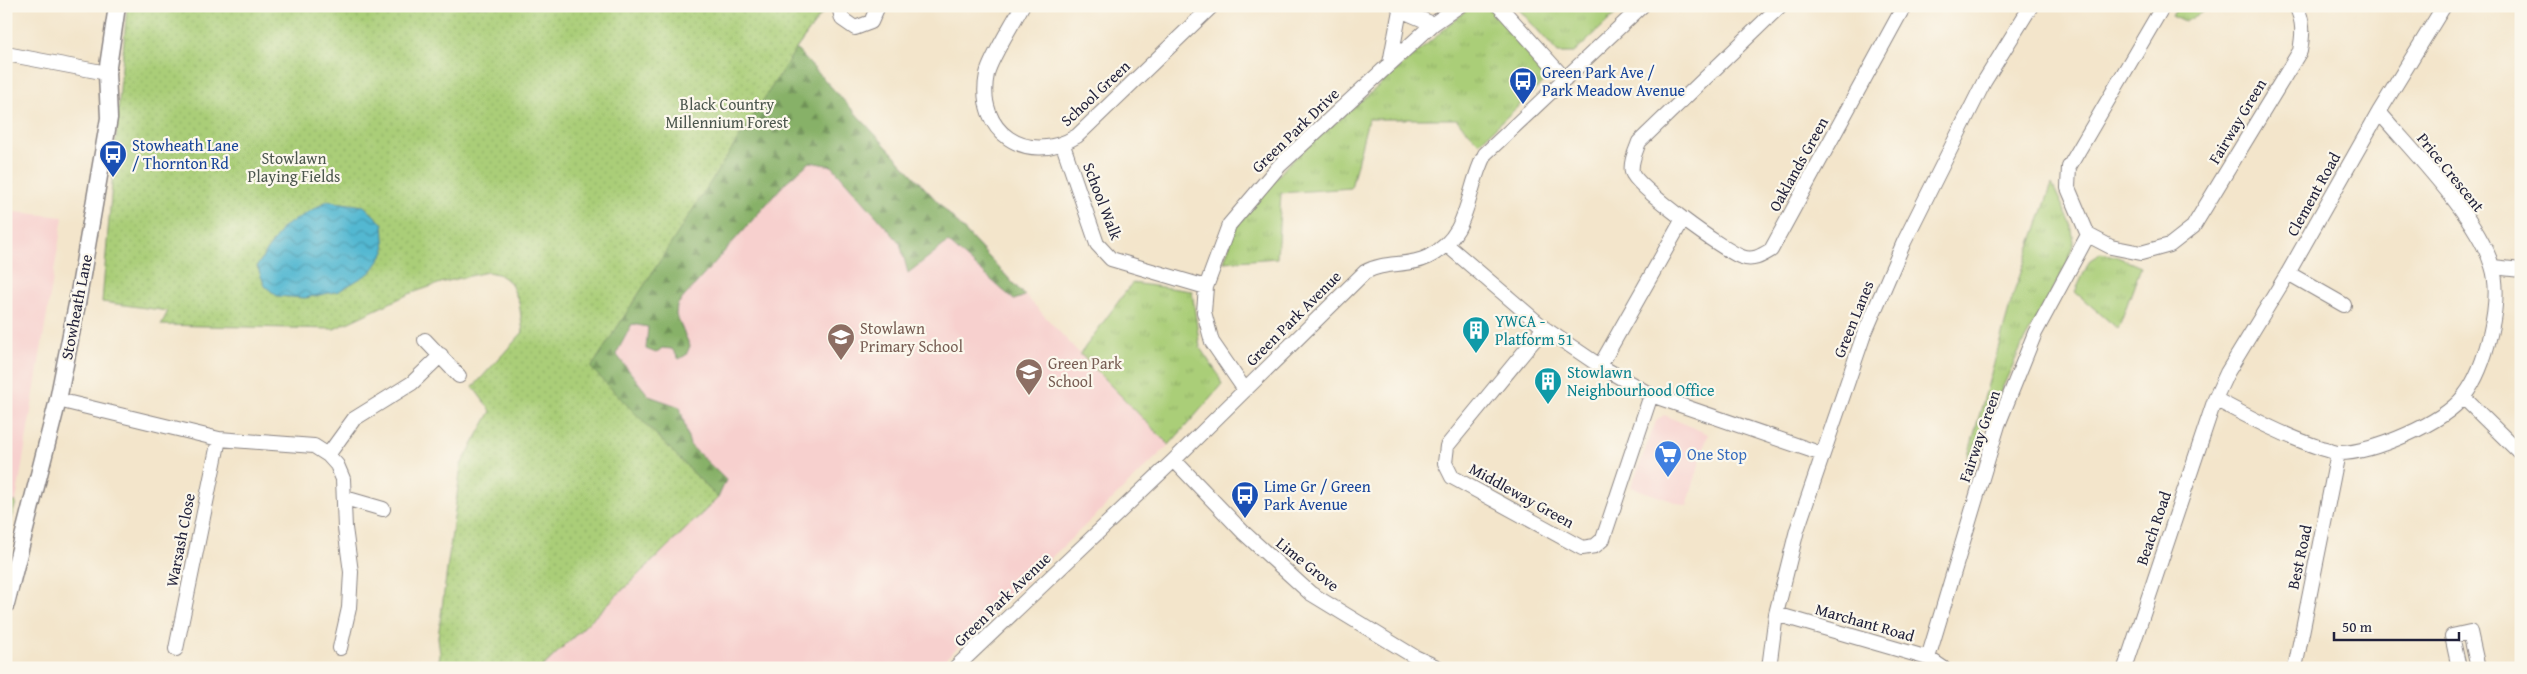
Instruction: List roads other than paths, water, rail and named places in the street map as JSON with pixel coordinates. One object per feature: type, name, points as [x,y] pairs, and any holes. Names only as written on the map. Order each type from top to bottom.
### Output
[{"type":"street","name":"Stowheath Lane","points":[[6,604],[58,400],[77,304],[109,118],[107,73],[117,6]]},
{"type":"street","points":[[839,6],[842,19],[855,28],[871,22],[878,6]]},
{"type":"street","name":"School Green","points":[[1022,6],[987,72],[985,92],[988,107],[1000,133],[1010,141],[1046,147],[1063,144],[1077,136],[1212,6]]},
{"type":"street","name":"Green Park Drive","points":[[1245,390],[1212,342],[1206,327],[1204,312],[1206,287],[1229,225],[1280,165],[1432,24],[1459,6]]},
{"type":"street","points":[[1499,6],[1565,79]]},
{"type":"street","name":"Green Park Avenue","points":[[955,668],[1174,460],[1365,272],[1375,266],[1426,258],[1447,245],[1464,221],[1477,168],[1485,154],[1642,6]]},
{"type":"street","name":"Oaklands Green","points":[[1780,6],[1639,142],[1633,159],[1632,173],[1639,183],[1683,219],[1742,257],[1757,258],[1770,250],[1904,6]]},
{"type":"street","name":"Green Lanes","points":[[1769,668],[1776,614],[1797,530],[1863,338],[1904,242],[1984,82],[2031,6]]},
{"type":"street","points":[[2088,235],[2068,188],[2069,167],[2163,6]]},
{"type":"street","name":"Fairway Green","points":[[1928,658],[1998,424],[2035,334],[2088,235],[2110,247],[2140,253],[2170,245],[2193,226],[2300,51],[2304,32],[2302,17],[2296,6]]},
{"type":"street","name":"Clement Road","points":[[2215,399],[2227,373],[2288,274],[2378,112],[2444,6]]},
{"type":"street","points":[[1390,63],[1399,8],[1432,24]]},
{"type":"street","points":[[6,54],[107,73]]},
{"type":"street","name":"Price Crescent","points":[[2338,453],[2394,440],[2418,430],[2464,397],[2484,356],[2494,317],[2493,267],[2482,243],[2459,206],[2378,112]]},
{"type":"street","name":"School Walk","points":[[1063,144],[1097,244],[1104,254],[1111,259],[1206,287]]},
{"type":"street","points":[[1600,366],[1683,219]]},
{"type":"street","points":[[1447,245],[1544,328],[1600,366],[1651,395],[1822,454]]},
{"type":"street","points":[[2493,267],[2521,270]]},
{"type":"street","points":[[2288,274],[2344,305]]},
{"type":"street","name":"Middleway Green","points":[[1544,328],[1447,446],[1445,463],[1452,477],[1582,548],[1595,546],[1602,539],[1651,395]]},
{"type":"street","points":[[425,340],[460,376]]},
{"type":"street","points":[[328,454],[354,418],[367,408],[412,383],[441,355]]},
{"type":"street","points":[[2464,397],[2521,454]]},
{"type":"street","points":[[2215,399],[2309,444],[2338,453]]},
{"type":"street","name":"Beach Road","points":[[2125,668],[2215,399]]},
{"type":"street","points":[[58,400],[219,439],[314,446],[328,454],[337,465],[343,479],[345,528],[351,572],[349,608],[340,648]]},
{"type":"street","name":"Warsash Close","points":[[176,649],[219,439]]},
{"type":"street","name":"Best Road","points":[[2295,668],[2338,453]]},
{"type":"street","name":"Lime Grove","points":[[1174,460],[1243,532],[1310,592],[1412,663],[1439,668]]},
{"type":"street","points":[[345,498],[382,509]]},
{"type":"street","name":"Marchant Road","points":[[1776,614],[1928,658],[1943,668]]},
{"type":"street","points":[[2459,668],[2452,636],[2470,632],[2478,668]]},
{"type":"water","points":[[327,201],[364,206],[383,224],[385,252],[371,272],[339,291],[305,298],[277,296],[265,286],[257,266],[283,227]]},
{"type":"place","name":"Green Park Ave / Park Meadow Avenue","points":[[1523,105]]},
{"type":"place","name":"Stowheath Lane / Thornton Rd","points":[[113,178]]},
{"type":"place","name":"YWCA - Platform 51","points":[[1476,354]]},
{"type":"place","name":"Stowlawn Primary School","points":[[841,361]]},
{"type":"place","name":"Green Park School","points":[[1029,396]]},
{"type":"place","name":"Stowlawn Neighbourhood Office","points":[[1548,405]]},
{"type":"place","name":"One Stop","points":[[1668,478]]},
{"type":"place","name":"Lime Gr / Green Park Avenue","points":[[1245,519]]},
{"type":"park label","name":"Black Country Millennium Forest","points":[[727,113]]},
{"type":"park label","name":"Stowlawn Playing Fields","points":[[294,167]]}]
